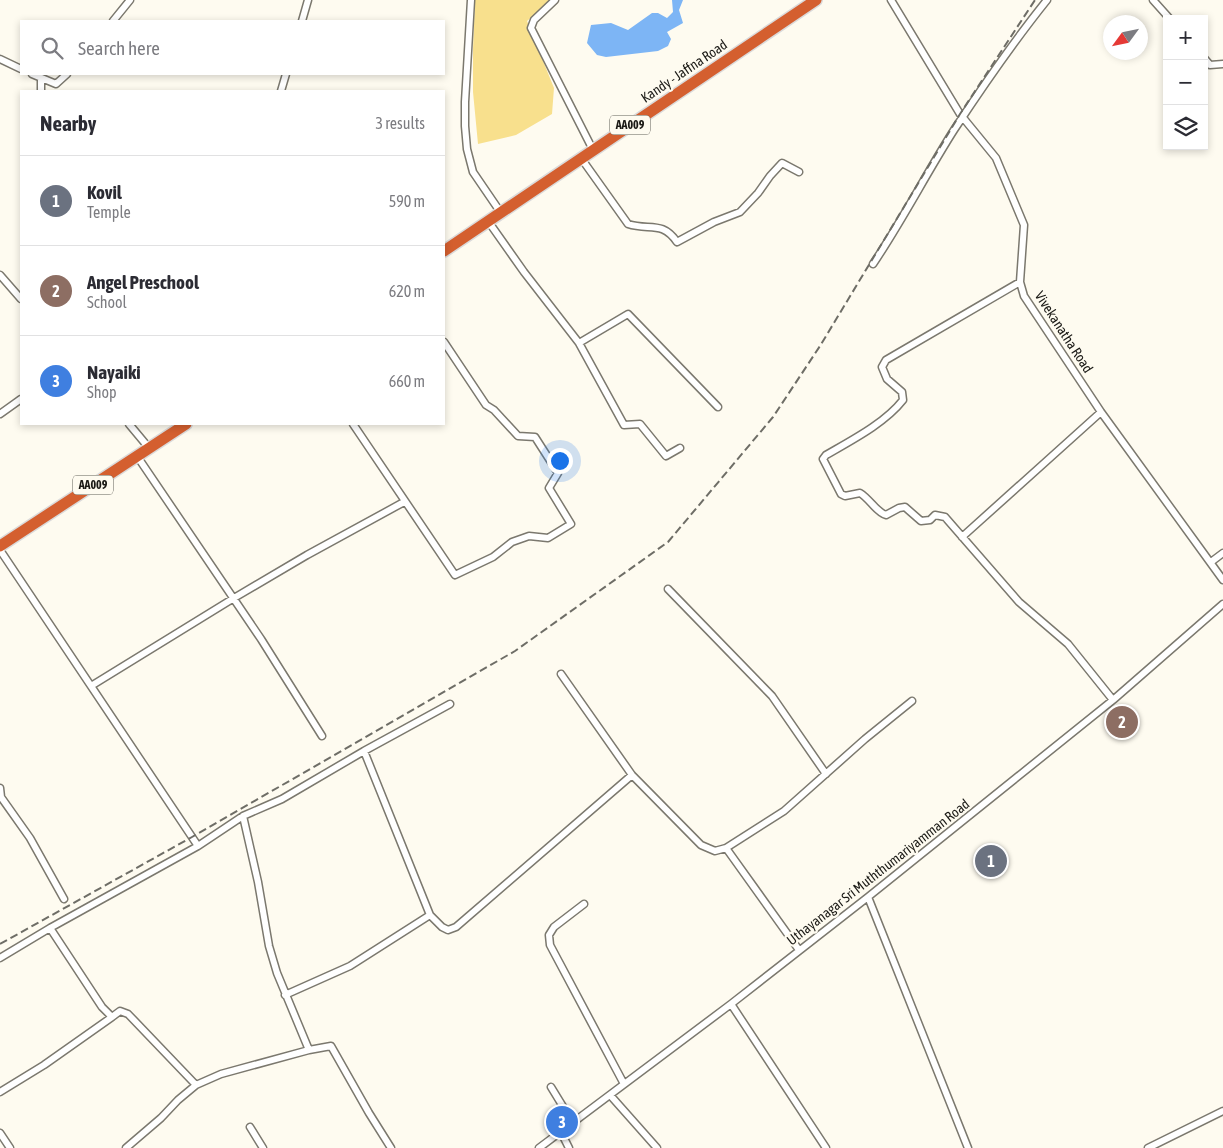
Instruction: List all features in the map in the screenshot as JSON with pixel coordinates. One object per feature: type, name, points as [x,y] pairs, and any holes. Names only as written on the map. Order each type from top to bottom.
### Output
[{"type":"highway","name":"Kandy - Jaffna Road","points":[[445,250],[810,2]]},
{"type":"highway","name":"AA009","points":[[0,546],[184,425]]},
{"type":"street","points":[[114,20],[130,0]]},
{"type":"street","points":[[302,20],[308,0]]},
{"type":"street","points":[[471,0],[465,102],[467,149],[473,172],[501,213]]},
{"type":"street","points":[[555,0],[534,20],[532,28],[593,150]]},
{"type":"street","name":"Vivekanatha Road","points":[[891,0],[964,118],[996,158],[1024,225],[1020,282],[1024,296],[1101,412],[1223,580]]},
{"type":"street","points":[[872,264],[890,238],[954,130],[1028,23],[1047,0]]},
{"type":"street","points":[[1153,0],[1166,15]]},
{"type":"street","points":[[0,59],[20,69]]},
{"type":"street","points":[[1206,60],[1210,65],[1223,64]]},
{"type":"street","points":[[34,75],[56,84],[66,75]]},
{"type":"street","points":[[281,90],[286,75]]},
{"type":"street","points":[[41,78],[41,90]]},
{"type":"street","points":[[581,158],[628,224],[638,227],[663,228],[672,234],[676,242],[714,222],[740,212],[758,193],[782,162],[799,172]]},
{"type":"street","points":[[488,220],[524,272],[580,342],[624,426],[640,424],[666,456],[680,448]]},
{"type":"street","points":[[0,275],[20,298]]},
{"type":"street","points":[[1020,282],[886,360],[882,367],[887,379],[902,392],[903,400],[868,430],[826,455],[823,459],[841,494],[845,496],[860,493],[867,497],[881,513],[886,515],[905,507],[921,522],[926,522],[935,515],[945,517],[1019,602],[1068,644],[1113,700]]},
{"type":"street","points":[[580,342],[628,314],[718,407]]},
{"type":"street","points":[[354,425],[455,575],[493,557],[512,542],[529,536],[548,538],[570,524],[549,488],[558,473],[535,437],[518,436],[494,410],[486,405],[445,344]]},
{"type":"street","points":[[0,414],[20,400]]},
{"type":"street","points":[[962,537],[1101,412]]},
{"type":"street","points":[[130,425],[149,448]]},
{"type":"street","points":[[137,456],[234,598],[322,736]]},
{"type":"street","points":[[91,686],[234,598],[404,502]]},
{"type":"street","points":[[0,550],[198,846]]},
{"type":"street","points":[[1211,562],[1223,553]]},
{"type":"street","points":[[668,589],[772,696],[826,774]]},
{"type":"street","name":"Uthayanagar Sri Muththumariyamman Road","points":[[539,1148],[731,1004],[868,897],[1113,700],[1223,604]]},
{"type":"street","points":[[561,674],[632,775],[701,845],[715,851],[726,848],[784,812],[912,700]]},
{"type":"street","points":[[0,958],[198,846],[243,816],[282,799],[450,704]]},
{"type":"street","points":[[364,751],[430,915],[442,927],[448,930],[456,926],[632,775]]},
{"type":"street","points":[[0,788],[1,797],[30,838],[64,899]]},
{"type":"street","points":[[243,816],[258,882],[269,946],[285,996],[308,1050]]},
{"type":"street","points":[[726,848],[799,950]]},
{"type":"street","points":[[868,897],[968,1148]]},
{"type":"street","points":[[584,904],[554,927],[549,935],[550,945],[624,1084]]},
{"type":"street","points":[[285,996],[350,966],[430,915]]},
{"type":"street","points":[[50,928],[102,1007],[112,1017]]},
{"type":"street","points":[[731,1004],[826,1148]]},
{"type":"street","points":[[0,1092],[44,1065],[120,1012],[128,1014],[196,1085]]},
{"type":"street","points":[[126,1148],[196,1085],[221,1074],[308,1050],[331,1046],[391,1148]]},
{"type":"street","points":[[551,1087],[573,1123]]},
{"type":"street","points":[[610,1095],[656,1148]]},
{"type":"street","points":[[1148,1148],[1223,1111]]},
{"type":"street","points":[[250,1127],[263,1148]]},
{"type":"street","points":[[561,1132],[569,1148]]},
{"type":"street","points":[[0,1133],[10,1148]]},
{"type":"shaded area","points":[[475,0],[553,0],[527,21],[554,88],[552,114],[516,135],[478,144],[473,92]]},
{"type":"water","points":[[672,0],[683,0],[679,10],[683,23],[667,32],[671,39],[668,46],[658,51],[606,57],[597,55],[587,43],[591,25],[611,23],[628,30],[652,13],[658,13],[667,18],[673,12]]},
{"type":"railway","points":[[0,944],[192,837],[515,651],[668,542],[773,417],[820,346],[960,114],[1035,0]]},
{"type":"place","name":"Angel Preschool","points":[[1122,722]]},
{"type":"place","name":"Kovil","points":[[991,861]]},
{"type":"place","name":"Nayaiki","points":[[562,1122]]}]
